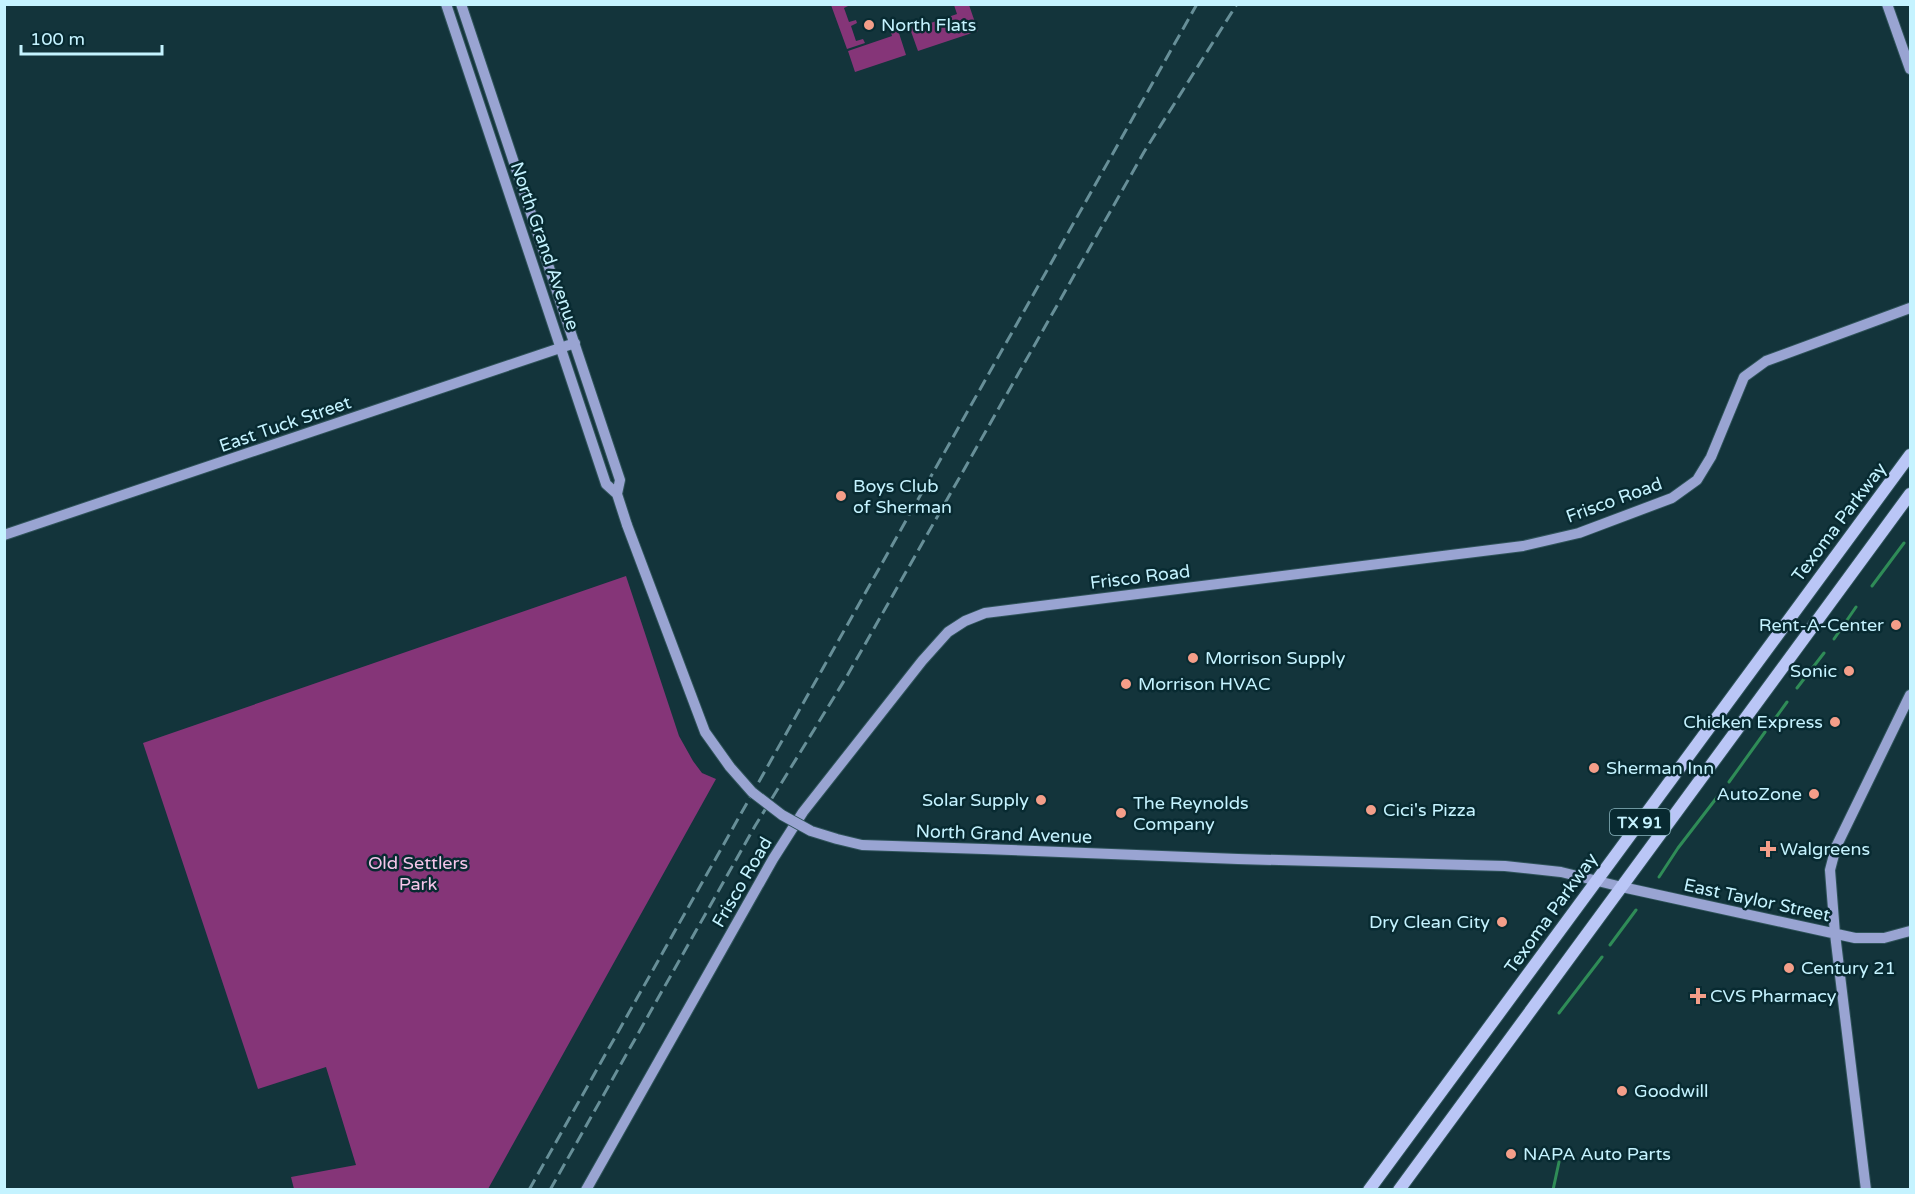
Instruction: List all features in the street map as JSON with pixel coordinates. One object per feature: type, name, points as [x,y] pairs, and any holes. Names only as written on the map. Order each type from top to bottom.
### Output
[{"type":"main road","name":"Texoma Parkway","points":[[1369,1190],[1911,455]]},
{"type":"main road","name":"TX 91","points":[[1399,1190],[1911,494]]},
{"type":"street","name":"North Grand Avenue","points":[[446,4],[606,484],[617,494],[705,732],[729,767],[752,792],[782,815],[811,831],[862,844],[1238,860],[1505,866],[1561,872],[1598,880]]},
{"type":"street","name":"North Grand Avenue","points":[[461,4],[620,480],[617,494]]},
{"type":"street","points":[[1887,4],[1911,69]]},
{"type":"street","name":"Frisco Road","points":[[586,1190],[779,849],[803,812],[922,661],[948,632],[965,621],[985,613],[1523,546],[1579,533],[1672,498],[1697,480],[1711,457],[1744,377],[1766,361],[1911,308]]},
{"type":"street","name":"East Tuck Street","points":[[4,535],[575,343]]},
{"type":"street","points":[[1866,1190],[1835,934],[1830,870],[1836,847],[1911,695]]},
{"type":"street","name":"East Taylor Street","points":[[1598,880],[1622,888],[1855,938],[1884,938],[1911,931]]},
{"type":"green space","points":[[831,5],[850,5],[844,8],[849,22],[856,20],[857,23],[851,26],[856,41],[863,39],[865,43],[847,49]]},
{"type":"green space","points":[[954,5],[969,5],[978,31],[918,51],[908,23],[910,21],[913,29],[957,14]]},
{"type":"green space","points":[[897,27],[906,55],[855,72],[848,51],[892,36],[890,29]]},
{"type":"green space","name":"Old Settlers Park","points":[[626,576],[679,736],[702,773],[716,779],[488,1189],[294,1189],[291,1177],[356,1165],[326,1067],[258,1089],[143,743]]},
{"type":"waterway","points":[[1872,586],[1904,543]]},
{"type":"waterway","points":[[1834,639],[1856,607]]},
{"type":"waterway","points":[[1797,688],[1824,653]]},
{"type":"waterway","points":[[1774,720],[1787,702]]},
{"type":"waterway","points":[[1729,782],[1765,732]]},
{"type":"waterway","points":[[1659,877],[1718,796]]},
{"type":"waterway","points":[[1610,945],[1636,910]]},
{"type":"waterway","points":[[1559,1013],[1602,957]]},
{"type":"waterway","points":[[1553,1190],[1559,1162]]},
{"type":"railway","points":[[529,1190],[1197,4]]},
{"type":"railway","points":[[550,1190],[755,826],[847,676],[1144,152],[1237,4]]},
{"type":"place","name":"North Flats","points":[[869,25]]},
{"type":"place","name":"Boys Club of Sherman","points":[[841,496]]},
{"type":"place","name":"Rent-A-Center","points":[[1896,625]]},
{"type":"place","name":"Morrison Supply","points":[[1193,658]]},
{"type":"place","name":"Sonic","points":[[1849,671]]},
{"type":"place","name":"Morrison HVAC","points":[[1126,684]]},
{"type":"place","name":"Chicken Express","points":[[1835,722]]},
{"type":"place","name":"Sherman Inn","points":[[1594,768]]},
{"type":"place","name":"AutoZone","points":[[1814,794]]},
{"type":"place","name":"Solar Supply","points":[[1041,800]]},
{"type":"place","name":"Cici's Pizza","points":[[1371,810]]},
{"type":"place","name":"The Reynolds Company","points":[[1121,813]]},
{"type":"place","name":"Walgreens","points":[[1768,849]]},
{"type":"place","name":"Dry Clean City","points":[[1502,922]]},
{"type":"place","name":"Century 21","points":[[1789,968]]},
{"type":"place","name":"CVS Pharmacy","points":[[1698,996]]},
{"type":"place","name":"Goodwill","points":[[1622,1091]]},
{"type":"place","name":"NAPA Auto Parts","points":[[1511,1154]]}]
